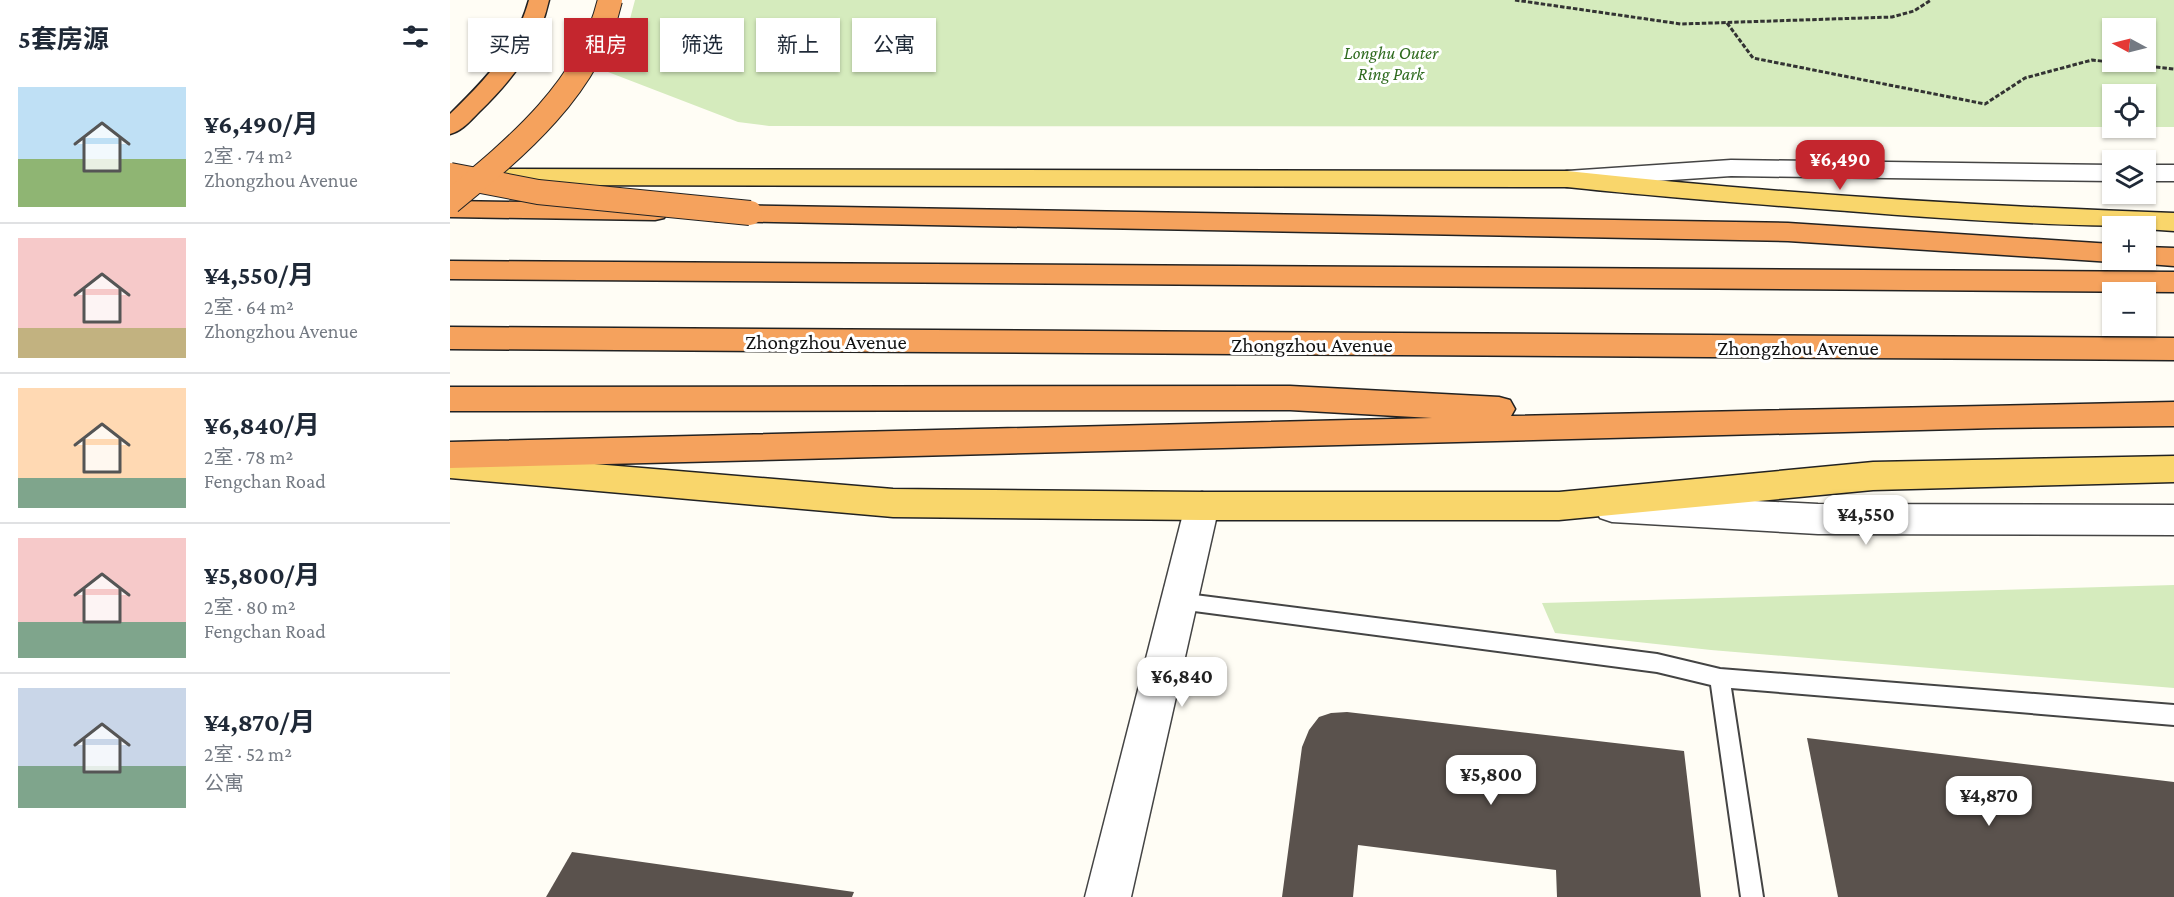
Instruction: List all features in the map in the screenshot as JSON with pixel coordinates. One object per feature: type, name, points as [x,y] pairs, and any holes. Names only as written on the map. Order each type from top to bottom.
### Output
[{"type":"highway","points":[[450,127],[494,83],[514,58],[529,30],[539,0]]},
{"type":"highway","points":[[450,202],[481,178],[547,113],[579,74],[599,40],[610,0]]},
{"type":"highway","points":[[450,176],[538,192],[750,213]]},
{"type":"highway","points":[[450,209],[1788,232],[2102,253]]},
{"type":"highway","points":[[2156,256],[2174,257]]},
{"type":"highway","points":[[450,270],[2174,282]]},
{"type":"highway","name":"Zhongzhou Avenue","points":[[453,338],[2174,349]]},
{"type":"highway","points":[[450,399],[1290,398],[1755,422]]},
{"type":"highway","points":[[450,455],[1755,422],[2174,414]]},
{"type":"main road","points":[[450,176],[1568,178],[1650,188],[2022,216],[2174,222]]},
{"type":"main road","points":[[450,465],[893,503],[1202,506],[1559,506],[1873,476],[2174,468]]},
{"type":"street","points":[[1568,178],[1731,168],[2102,173]]},
{"type":"street","points":[[2156,173],[2174,173]]},
{"type":"street","points":[[1107,897],[1202,506]]},
{"type":"street","points":[[1559,506],[1818,519],[2174,520]]},
{"type":"lane","points":[[1179,601],[1657,663],[1720,678],[2174,715]]},
{"type":"lane","points":[[1720,678],[1752,897]]},
{"type":"path","points":[[1515,0],[1653,21],[1727,23],[1892,17],[1914,11],[1931,0]]},
{"type":"path","points":[[1727,23],[1753,58],[1985,104],[2025,78],[2092,60],[2174,69]]},
{"type":"green space","name":"Longhu Outer Ring Park","points":[[635,0],[2174,0],[2174,127],[2156,127],[2156,84],[2102,84],[2102,127],[769,126],[738,122],[608,72],[648,72],[648,18],[630,18]]},
{"type":"green space","points":[[2174,585],[2174,688],[1711,650],[1555,633],[1542,603]]},
{"type":"building","points":[[1347,712],[1684,751],[1701,897],[1557,897],[1556,870],[1358,845],[1353,897],[1282,897],[1302,747],[1309,730],[1319,717],[1331,713]]},
{"type":"building","points":[[1807,738],[2174,782],[2174,897],[1838,897]]},
{"type":"building","points":[[572,852],[854,892],[852,897],[546,897]]}]
